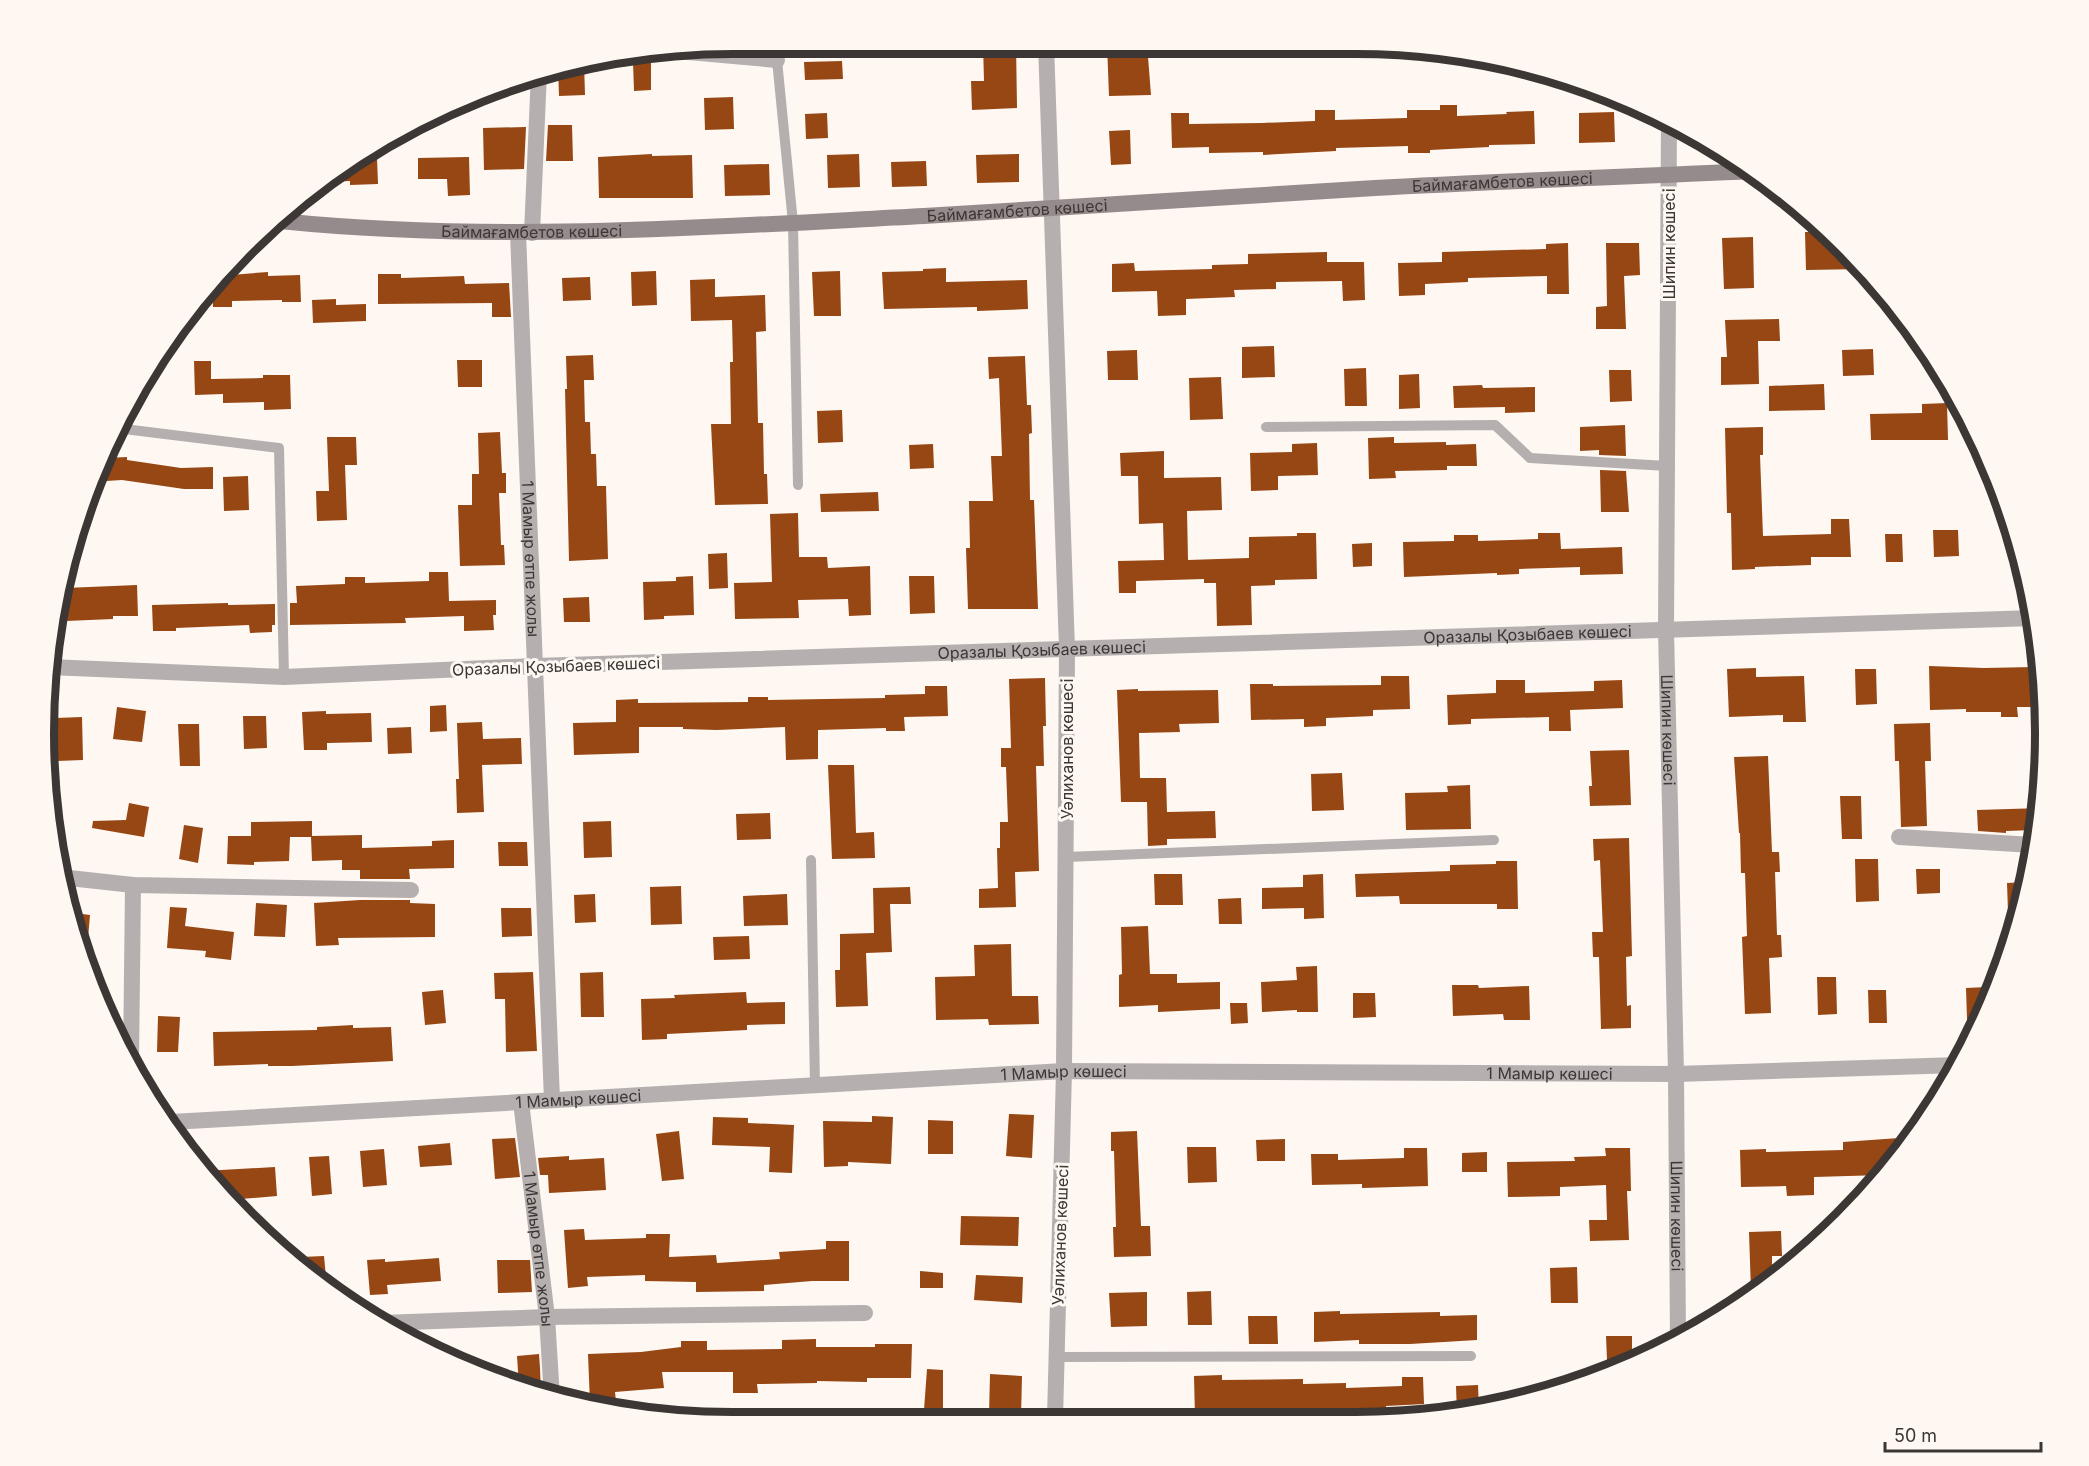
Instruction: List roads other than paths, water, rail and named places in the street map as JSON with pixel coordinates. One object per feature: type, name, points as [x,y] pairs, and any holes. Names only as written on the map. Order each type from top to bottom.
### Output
[{"type":"main road","name":"Баймағамбетов көшесі","points":[[287,222],[325,226],[525,233],[1051,209],[1378,188],[1738,172]]},
{"type":"street","name":"Уәлиханов көшесі","points":[[1046,54],[1067,649],[1064,1071],[1055,1412]]},
{"type":"street","name":"1 Мамыр өтпе жолы","points":[[538,83],[525,233],[535,666],[552,1100]]},
{"type":"street","name":"Шипин көшесі","points":[[1669,131],[1666,630],[1676,1074],[1678,1330]]},
{"type":"street","name":"Оразалы Қозыбаев көшесі","points":[[57,667],[284,677],[535,666],[2025,618]]},
{"type":"street","points":[[1899,837],[2025,845]]},
{"type":"street","points":[[70,878],[133,885],[411,890]]},
{"type":"street","points":[[130,1045],[133,885]]},
{"type":"street","name":"1 Мамыр көшесі","points":[[176,1122],[1064,1071],[1676,1074],[1948,1065]]},
{"type":"street","name":"1 Мамыр өтпе жолы","points":[[521,1102],[547,1317],[551,1387]]},
{"type":"street","points":[[396,1322],[547,1317],[865,1313]]},
{"type":"lane","points":[[778,54],[793,222],[798,485]]},
{"type":"lane","points":[[1266,427],[1496,425],[1530,458],[1667,466]]},
{"type":"lane","points":[[126,429],[279,448],[284,677]]},
{"type":"lane","points":[[1066,857],[1494,840]]},
{"type":"lane","points":[[811,860],[815,1085]]},
{"type":"lane","points":[[1056,1357],[1471,1356]]}]
